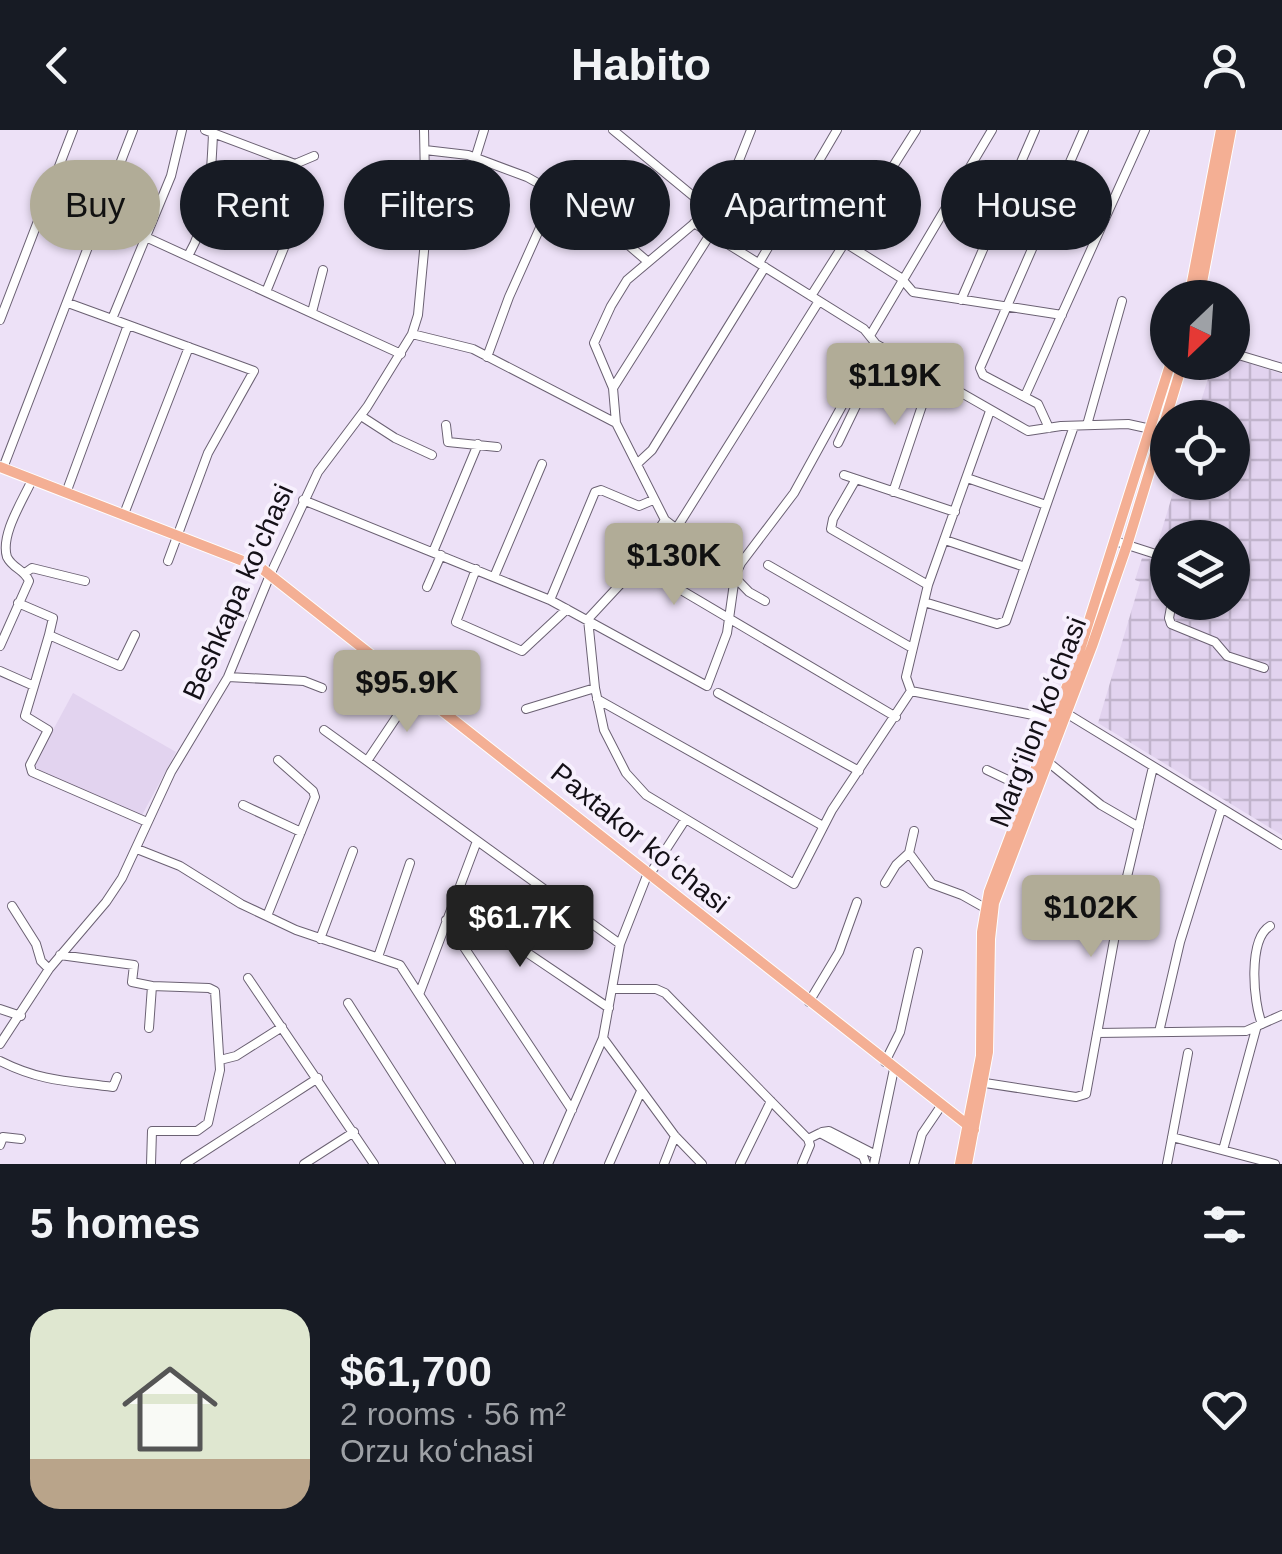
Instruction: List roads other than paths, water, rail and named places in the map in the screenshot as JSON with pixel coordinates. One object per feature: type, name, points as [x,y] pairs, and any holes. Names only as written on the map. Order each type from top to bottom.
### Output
[{"type":"main road","points":[[1192,280],[1221,130]]},
{"type":"main road","points":[[1202,280],[1231,130]]},
{"type":"main road","name":"Margʻilon koʻchasi","points":[[964,1164],[984,1083],[994,903],[1066,713],[1177,380]]},
{"type":"main road","name":"Margʻilon koʻchasi","points":[[971,1129],[982,1035],[984,908],[1121,543],[1150,433]]},
{"type":"main road","name":"Paxtakor koʻchasi","points":[[1,468],[245,559],[270,575],[971,1129]]},
{"type":"street","points":[[0,320],[73,130]]},
{"type":"street","points":[[122,160],[133,130]]},
{"type":"street","points":[[160,202],[172,176],[182,130]]},
{"type":"street","name":"Beshkapa ko'chasi","points":[[0,1044],[22,1016],[49,969],[114,891],[171,772],[228,677],[318,472],[361,416],[412,334],[418,315],[426,240],[424,130]]},
{"type":"street","points":[[475,159],[484,130]]},
{"type":"street","points":[[614,130],[690,193]]},
{"type":"street","points":[[739,160],[751,130]]},
{"type":"street","points":[[820,160],[837,130]]},
{"type":"street","points":[[897,160],[916,130]]},
{"type":"street","points":[[871,334],[992,130]]},
{"type":"street","points":[[960,300],[1035,130]]},
{"type":"street","points":[[1049,428],[1038,404],[980,371],[1084,130]]},
{"type":"street","points":[[1025,396],[1145,130]]},
{"type":"street","points":[[188,256],[206,216],[209,132],[296,164],[314,156]]},
{"type":"street","points":[[425,150],[458,152],[530,179]]},
{"type":"street","points":[[690,226],[620,290],[595,338],[595,348],[613,388],[616,422],[664,520],[735,576],[748,592],[765,601]]},
{"type":"street","points":[[160,243],[401,354]]},
{"type":"street","points":[[487,357],[530,249]]},
{"type":"street","points":[[1,468],[89,250]]},
{"type":"street","points":[[112,319],[139,250]]},
{"type":"street","points":[[266,292],[283,250]]},
{"type":"street","points":[[635,250],[648,261]]},
{"type":"street","points":[[613,388],[700,250]]},
{"type":"street","points":[[737,250],[871,334],[880,346],[1028,431],[1128,424],[1150,429]]},
{"type":"street","points":[[638,463],[652,450],[770,250]]},
{"type":"street","points":[[676,529],[815,299],[840,250]]},
{"type":"street","points":[[855,250],[901,278],[912,292],[1062,315]]},
{"type":"street","points":[[312,312],[323,270]]},
{"type":"street","points":[[1087,425],[1122,301]]},
{"type":"street","points":[[68,303],[254,371],[208,453],[168,561]]},
{"type":"street","points":[[66,493],[128,325]]},
{"type":"street","points":[[412,334],[473,349],[616,422]]},
{"type":"street","points":[[838,443],[880,346]]},
{"type":"street","points":[[304,500],[550,600],[707,686],[730,620],[735,576],[753,544],[794,493],[880,346]]},
{"type":"street","points":[[124,514],[189,348]]},
{"type":"street","points":[[1250,358],[1282,368]]},
{"type":"street","points":[[893,492],[932,376]]},
{"type":"street","points":[[664,520],[637,564],[588,619],[595,688],[611,749],[646,795],[790,884],[798,880],[823,826],[911,691],[906,677],[928,585],[990,411]]},
{"type":"street","points":[[361,416],[432,455]]},
{"type":"street","points":[[446,425],[448,442],[497,448]]},
{"type":"street","points":[[924,602],[1002,624],[1006,621],[1074,426]]},
{"type":"street","points":[[427,587],[478,444]]},
{"type":"street","points":[[494,576],[542,464]]},
{"type":"street","points":[[844,475],[955,512]]},
{"type":"street","points":[[967,478],[1046,505]]},
{"type":"street","points":[[856,479],[833,519],[832,529],[928,585]]},
{"type":"street","points":[[0,646],[28,581],[25,573],[8,560],[4,541],[32,480]]},
{"type":"street","points":[[550,600],[595,492],[602,490],[639,506],[653,500]]},
{"type":"street","points":[[945,540],[1024,567]]},
{"type":"street","points":[[1121,543],[1150,552]]},
{"type":"street","points":[[637,564],[896,717]]},
{"type":"street","points":[[768,565],[912,648]]},
{"type":"street","points":[[25,573],[32,568],[84,581]]},
{"type":"street","points":[[476,569],[456,622],[513,649],[526,648],[568,609]]},
{"type":"street","points":[[18,602],[53,618],[25,716],[48,730],[30,764],[32,772],[147,822]]},
{"type":"street","points":[[1170,620],[1171,624],[1211,640],[1227,656],[1264,668]]},
{"type":"street","points":[[49,635],[118,666],[135,635]]},
{"type":"street","points":[[0,672],[34,686]]},
{"type":"street","points":[[228,677],[296,680],[322,688]]},
{"type":"street","points":[[367,761],[416,688]]},
{"type":"street","points":[[526,709],[595,688]]},
{"type":"street","points":[[911,691],[1053,719]]},
{"type":"street","points":[[718,692],[859,771]]},
{"type":"street","points":[[597,699],[823,826]]},
{"type":"street","points":[[1066,713],[1282,845]]},
{"type":"street","points":[[324,730],[620,944]]},
{"type":"street","points":[[267,916],[314,794],[278,760]]},
{"type":"street","points":[[1048,762],[1102,805],[1139,826]]},
{"type":"street","points":[[984,1083],[1084,1096],[1153,766]]},
{"type":"street","points":[[987,770],[1028,789]]},
{"type":"street","points":[[243,804],[301,832]]},
{"type":"street","points":[[1158,1032],[1180,942],[1221,810]]},
{"type":"street","points":[[548,1164],[603,1038],[620,944],[649,874],[685,820]]},
{"type":"street","points":[[886,883],[896,865],[909,854],[914,831]]},
{"type":"street","points":[[420,992],[477,840]]},
{"type":"street","points":[[136,849],[180,866],[267,916],[320,939],[400,964],[529,1164]]},
{"type":"street","points":[[320,939],[353,851]]},
{"type":"street","points":[[909,854],[932,884],[962,894],[984,908]]},
{"type":"street","points":[[378,957],[410,863]]},
{"type":"street","points":[[452,902],[609,1008]]},
{"type":"street","points":[[809,1002],[840,952],[857,902]]},
{"type":"street","points":[[12,906],[49,969]]},
{"type":"street","points":[[446,920],[572,1110]]},
{"type":"street","points":[[1223,1150],[1259,1027],[1254,1001],[1255,967],[1264,931],[1270,926]]},
{"type":"street","points":[[808,1139],[829,1131],[872,1161],[890,1065],[918,952]]},
{"type":"street","points":[[60,955],[134,965],[132,982],[212,989],[216,996],[220,1060],[206,1127],[197,1131],[152,1132],[152,1164]]},
{"type":"street","points":[[248,978],[374,1164]]},
{"type":"street","points":[[149,1028],[152,986]]},
{"type":"street","points":[[612,989],[656,989],[664,993],[808,1139],[810,1145],[802,1164]]},
{"type":"street","points":[[348,1003],[451,1164]]},
{"type":"street","points":[[0,1009],[22,1016]]},
{"type":"street","points":[[1096,1033],[1259,1027],[1282,1015]]},
{"type":"street","points":[[220,1060],[236,1056],[283,1027]]},
{"type":"street","points":[[603,1038],[641,1092],[702,1164]]},
{"type":"street","points":[[1167,1164],[1188,1053]]},
{"type":"street","points":[[0,1061],[32,1076],[66,1084],[113,1088],[117,1077]]},
{"type":"street","points":[[185,1164],[318,1078]]},
{"type":"street","points":[[609,1164],[641,1092]]},
{"type":"street","points":[[740,1164],[771,1101]]},
{"type":"street","points":[[914,1164],[922,1134],[940,1106]]},
{"type":"street","points":[[304,1164],[354,1132]]},
{"type":"street","points":[[0,1145],[6,1136],[21,1138]]},
{"type":"street","points":[[664,1164],[676,1136]]},
{"type":"street","points":[[1172,1136],[1275,1164]]}]
